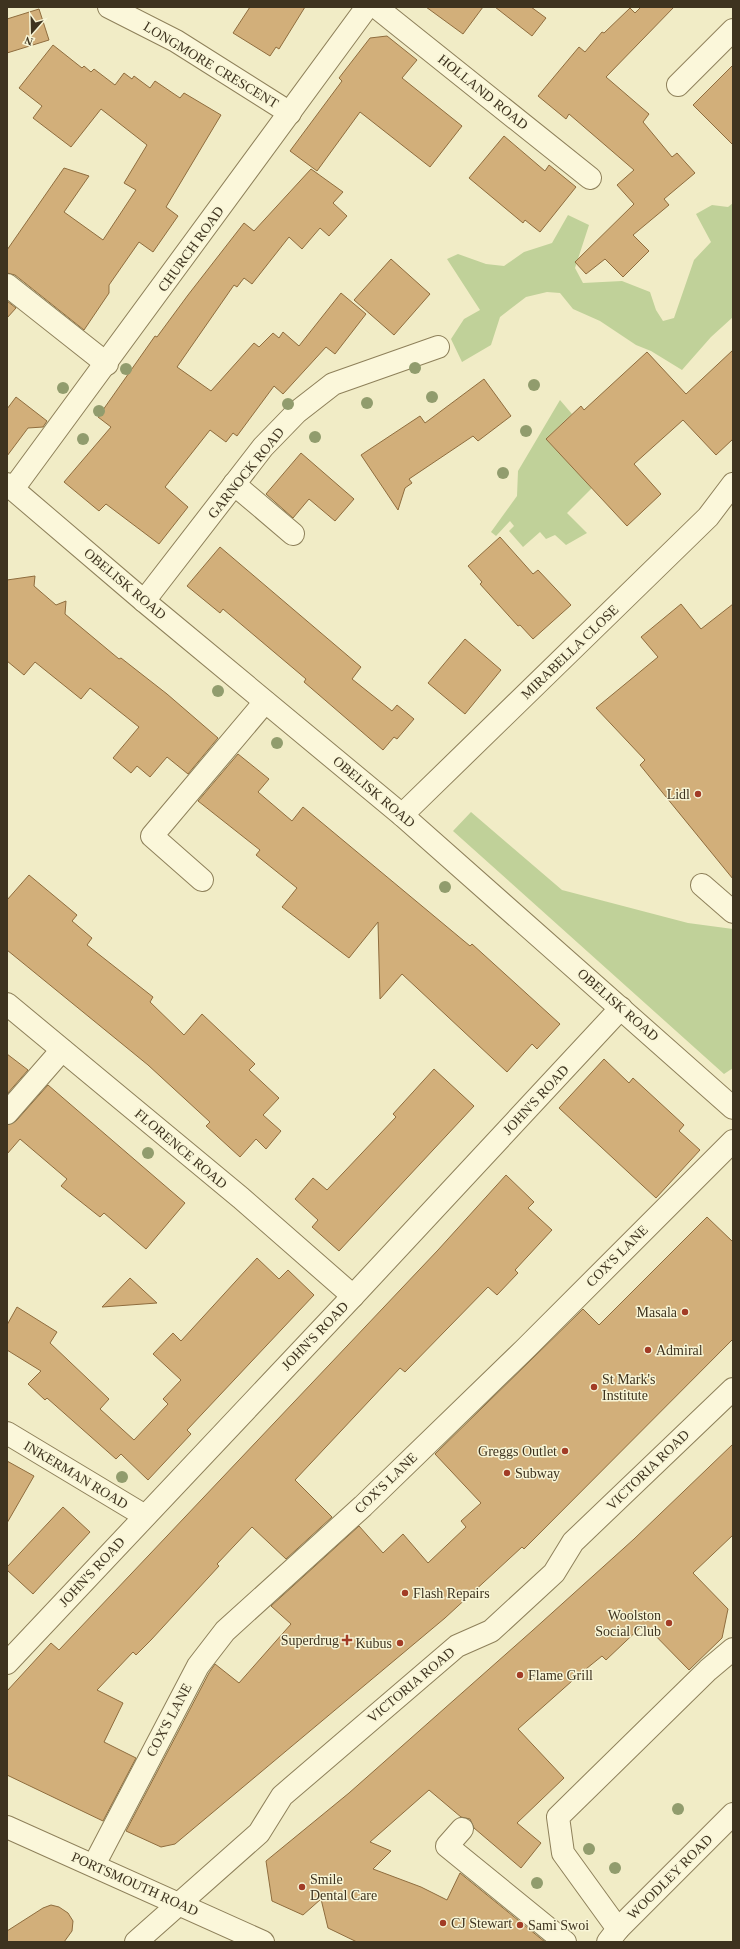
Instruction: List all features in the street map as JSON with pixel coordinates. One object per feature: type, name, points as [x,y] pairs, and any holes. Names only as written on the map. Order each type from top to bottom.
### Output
[{"type":"street","name":"LONGMORE CRESCENT","points":[[109,7],[176,41],[290,113]]},
{"type":"street","name":"CHURCH ROAD","points":[[10,487],[107,364],[367,7]]},
{"type":"street","name":"HOLLAND ROAD","points":[[376,7],[590,178]]},
{"type":"street","points":[[678,85],[733,30]]},
{"type":"street","points":[[7,285],[107,364]]},
{"type":"street","name":"GARNOCK ROAD","points":[[144,601],[263,447],[292,417],[333,384],[438,347]]},
{"type":"street","points":[[234,484],[293,534]]},
{"type":"street","name":"MIRABELLA CLOSE","points":[[402,815],[708,517],[733,484]]},
{"type":"street","name":"OBELISK ROAD","points":[[10,487],[144,601],[402,815],[733,1108]]},
{"type":"street","points":[[202,880],[152,836],[265,702]]},
{"type":"street","points":[[702,885],[733,912]]},
{"type":"street","name":"FLORENCE ROAD","points":[[7,1004],[240,1198],[353,1296]]},
{"type":"street","name":"JOHN'S ROAD","points":[[11,1658],[353,1296],[621,1008]]},
{"type":"street","points":[[7,1113],[62,1050]]},
{"type":"street","name":"COX'S LANE","points":[[94,1865],[198,1666],[225,1631],[368,1501],[526,1348],[733,1141]]},
{"type":"street","name":"VICTORIA ROAD","points":[[136,1942],[259,1833],[282,1796],[457,1646],[491,1631],[554,1573],[573,1542],[733,1389]]},
{"type":"street","name":"INKERMAN ROAD","points":[[7,1434],[145,1516]]},
{"type":"street","points":[[613,1935],[563,1853],[558,1817],[708,1670],[733,1649]]},
{"type":"street","name":"WOODLEY ROAD","points":[[613,1935],[733,1814]]},
{"type":"street","name":"PORTSMOUTH ROAD","points":[[7,1827],[262,1942]]},
{"type":"street","points":[[462,1829],[447,1846],[565,1942]]},
{"type":"green space","points":[[733,203],[733,317],[711,337],[682,370],[651,351],[636,345],[600,321],[573,309],[560,293],[547,292],[526,297],[500,317],[491,345],[462,362],[451,339],[464,319],[480,310],[447,259],[458,254],[486,264],[504,266],[524,252],[552,243],[568,215],[589,225],[575,268],[583,283],[622,281],[650,292],[656,310],[663,321],[674,318],[694,260],[711,242],[696,214],[712,205],[728,207]]},
{"type":"green space","points":[[560,400],[572,414],[546,439],[592,488],[567,513],[587,533],[566,545],[555,535],[546,539],[540,532],[523,547],[509,531],[514,526],[510,521],[496,536],[491,532],[517,496],[518,471]]},
{"type":"green space","points":[[471,812],[562,890],[688,923],[733,929],[733,1068],[724,1074],[453,831]]},
{"type":"building","points":[[250,7],[305,7],[279,49],[276,47],[270,56],[233,33]]},
{"type":"building","points":[[426,7],[483,7],[463,34]]},
{"type":"building","points":[[495,7],[531,7],[546,18],[532,36]]},
{"type":"building","points":[[641,7],[674,7],[606,77],[649,114],[643,122],[672,157],[677,153],[695,173],[664,199],[669,205],[633,235],[649,251],[623,277],[605,259],[586,274],[575,262],[634,204],[617,185],[634,170],[569,114],[566,119],[538,96],[579,47],[585,52],[602,32],[604,33],[630,8],[635,13]]},
{"type":"building","points":[[39,9],[49,40],[7,53],[7,19]]},
{"type":"building","points":[[387,36],[417,60],[402,78],[462,126],[430,167],[360,112],[317,171],[290,151],[342,81],[339,78],[370,38]]},
{"type":"building","points":[[53,45],[82,68],[84,66],[91,72],[94,69],[115,85],[124,73],[132,79],[134,76],[150,88],[155,81],[180,98],[184,93],[221,115],[166,207],[178,216],[153,252],[139,242],[109,285],[109,293],[84,330],[15,275],[7,273],[7,250],[64,168],[89,176],[64,212],[103,240],[136,190],[124,183],[147,145],[101,109],[71,147],[33,118],[42,106],[19,88]]},
{"type":"building","points":[[733,65],[733,145],[693,105]]},
{"type":"building","points":[[504,136],[545,171],[549,165],[576,187],[540,232],[525,220],[523,223],[469,178]]},
{"type":"building","points":[[311,169],[343,192],[333,203],[347,216],[329,236],[320,228],[302,249],[289,237],[252,284],[244,278],[237,287],[234,285],[177,367],[211,391],[254,343],[259,347],[273,333],[279,338],[283,332],[299,346],[341,293],[366,314],[335,354],[326,347],[283,394],[274,386],[237,436],[233,433],[226,442],[210,430],[165,487],[188,507],[159,544],[106,504],[99,511],[64,482],[111,427],[98,417],[155,336],[157,337],[244,223],[254,231]]},
{"type":"building","points":[[391,259],[430,294],[394,335],[354,300]]},
{"type":"building","points":[[7,301],[16,308],[7,318]]},
{"type":"building","points":[[733,350],[733,439],[716,455],[683,420],[634,464],[661,494],[627,526],[546,439],[581,406],[584,410],[647,352],[686,394]]},
{"type":"building","points":[[484,379],[511,416],[478,441],[473,436],[409,479],[412,483],[405,488],[398,510],[361,455],[420,416],[425,423]]},
{"type":"building","points":[[16,397],[47,421],[43,427],[28,428],[7,456],[7,409]]},
{"type":"building","points":[[301,453],[354,499],[335,521],[309,499],[293,518],[266,494]]},
{"type":"building","points":[[500,537],[533,574],[538,570],[571,605],[533,639],[520,625],[518,626],[480,584],[482,582],[468,566]]},
{"type":"building","points":[[220,547],[361,667],[352,679],[392,711],[397,705],[414,719],[397,739],[394,737],[383,750],[304,682],[306,679],[223,609],[220,613],[187,586]]},
{"type":"building","points":[[35,576],[34,586],[56,605],[66,601],[65,614],[119,659],[121,658],[167,694],[218,738],[188,774],[167,757],[150,777],[137,766],[131,773],[113,758],[139,727],[90,688],[81,699],[35,662],[24,675],[7,661],[7,580]]},
{"type":"building","name":"Lidl","points":[[681,604],[701,629],[733,604],[733,879],[640,765],[645,760],[596,708],[658,657],[641,637]]},
{"type":"building","points":[[465,639],[501,670],[465,714],[428,683]]},
{"type":"building","points":[[238,754],[269,779],[258,792],[292,821],[303,807],[470,946],[472,944],[560,1024],[537,1049],[532,1044],[507,1072],[402,974],[380,999],[378,922],[349,958],[282,907],[297,888],[256,855],[260,850],[198,801]]},
{"type":"building","points":[[29,875],[77,915],[72,921],[92,938],[87,945],[153,997],[150,1002],[184,1035],[202,1014],[255,1064],[249,1070],[279,1098],[263,1115],[281,1131],[266,1149],[256,1139],[240,1157],[206,1126],[210,1122],[148,1065],[7,950],[7,900]]},
{"type":"building","points":[[7,1054],[28,1070],[7,1094]]},
{"type":"building","points":[[604,1059],[629,1083],[633,1078],[684,1125],[679,1131],[700,1150],[656,1198],[559,1108]]},
{"type":"building","points":[[434,1069],[474,1106],[339,1251],[312,1227],[318,1220],[295,1199],[313,1178],[327,1190],[396,1117],[393,1114]]},
{"type":"building","points":[[48,1085],[185,1203],[146,1249],[104,1213],[100,1217],[61,1186],[67,1179],[20,1139],[7,1154],[7,1125],[16,1121]]},
{"type":"building","points":[[506,1175],[534,1202],[528,1208],[552,1230],[515,1270],[518,1273],[497,1295],[488,1287],[405,1372],[400,1368],[295,1480],[332,1517],[286,1559],[252,1527],[217,1564],[219,1566],[151,1640],[136,1655],[133,1652],[97,1690],[123,1703],[104,1742],[136,1758],[103,1821],[7,1775],[7,1691],[51,1643],[59,1650],[438,1250]]},
{"type":"building","points":[[707,1217],[733,1242],[733,1339],[524,1549],[522,1547],[445,1618],[175,1844],[161,1847],[126,1831],[215,1664],[239,1683],[291,1624],[271,1606],[359,1526],[383,1553],[403,1534],[428,1563],[466,1527],[461,1521],[481,1503],[435,1454],[583,1309],[599,1325]]},
{"type":"building","points":[[257,1258],[279,1279],[288,1270],[314,1295],[187,1430],[191,1434],[148,1480],[121,1454],[116,1459],[47,1398],[45,1400],[28,1384],[41,1371],[7,1350],[7,1325],[17,1307],[57,1332],[50,1343],[109,1399],[100,1409],[134,1440],[168,1404],[163,1399],[181,1380],[153,1354],[173,1333],[181,1341]]},
{"type":"building","points":[[130,1278],[157,1303],[102,1307]]},
{"type":"building","points":[[733,1444],[733,1535],[693,1573],[728,1609],[722,1638],[689,1670],[644,1624],[606,1660],[602,1656],[518,1729],[564,1778],[517,1823],[541,1843],[521,1868],[474,1828],[470,1819],[461,1817],[429,1790],[370,1842],[391,1851],[373,1869],[421,1887],[447,1900],[460,1873],[545,1942],[357,1942],[328,1928],[321,1899],[303,1915],[272,1901],[266,1861],[349,1793],[532,1631],[634,1539]]},
{"type":"building","points":[[7,1461],[34,1476],[7,1523]]},
{"type":"building","points":[[63,1507],[90,1532],[33,1594],[7,1570],[7,1567]]},
{"type":"building","points":[[51,1905],[59,1907],[68,1913],[73,1921],[72,1931],[64,1942],[7,1942],[7,1931],[43,1908]]},
{"type":"place","name":"Lidl","points":[[698,794]]},
{"type":"place","name":"Masala","points":[[685,1312]]},
{"type":"place","name":"Admiral","points":[[648,1350]]},
{"type":"place","name":"St Mark's Institute","points":[[594,1387]]},
{"type":"place","name":"Greggs Outlet","points":[[565,1451]]},
{"type":"place","name":"Subway","points":[[507,1473]]},
{"type":"place","name":"Flash Repairs","points":[[405,1593]]},
{"type":"place","name":"Woolston Social Club","points":[[669,1623]]},
{"type":"place","name":"Superdrug","points":[[347,1640]]},
{"type":"place","name":"Kubus","points":[[400,1643]]},
{"type":"place","name":"Flame Grill","points":[[520,1675]]},
{"type":"place","name":"Smile Dental Care","points":[[302,1887]]},
{"type":"place","name":"CJ Stewart","points":[[443,1923]]},
{"type":"place","name":"Sami Swoi","points":[[520,1925]]}]
